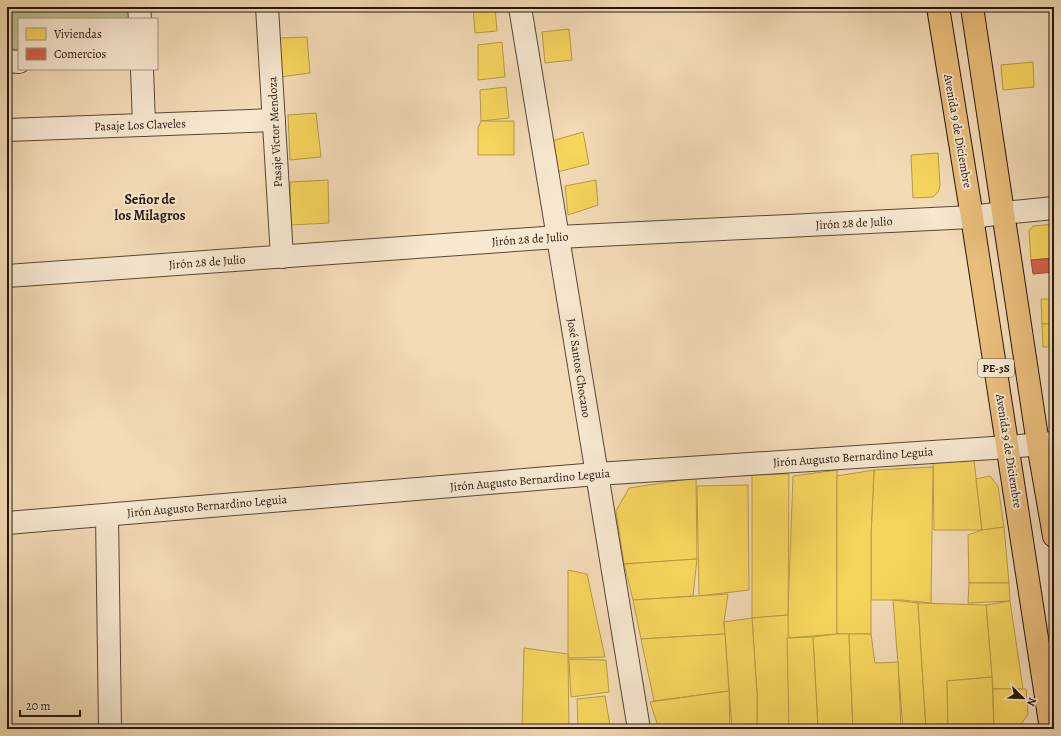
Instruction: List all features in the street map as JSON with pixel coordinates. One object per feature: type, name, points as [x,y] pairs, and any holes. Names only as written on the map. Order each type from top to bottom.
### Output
[{"type":"main road","name":"Avenida 9 de Diciembre","points":[[938,7],[1051,729]]},
{"type":"main road","name":"PE-3S","points":[[972,7],[1003,212],[1046,443],[1054,536]]},
{"type":"street","points":[[139,7],[140,18]]},
{"type":"street","name":"Pasaje Víctor Mendoza","points":[[267,7],[282,257]]},
{"type":"street","name":"José Santos Chocano","points":[[520,7],[639,729]]},
{"type":"street","points":[[7,61],[18,62]]},
{"type":"street","points":[[142,70],[144,125]]},
{"type":"street","name":"Pasaje Los Claveles","points":[[7,130],[274,120]]},
{"type":"street","name":"Jirón 28 de Julio","points":[[7,276],[558,237],[972,217],[1003,212],[1054,208]]},
{"type":"street","name":"Jirón Augusto Bernardino Leguia","points":[[7,523],[597,474],[1008,447],[1046,443]]},
{"type":"street","points":[[107,515],[110,729]]},
{"type":"green space","points":[[7,7],[131,7],[132,18],[18,18],[18,57],[7,56]]},
{"type":"building: Viviendas","points":[[473,7],[495,7],[497,31],[475,33]]},
{"type":"building: Viviendas","points":[[569,29],[572,60],[545,63],[542,32]]},
{"type":"building: Viviendas","points":[[307,37],[310,73],[280,77],[279,38]]},
{"type":"building: Viviendas","points":[[502,42],[505,77],[478,80],[478,45]]},
{"type":"building: Viviendas","points":[[1033,62],[1034,87],[1003,90],[1001,65]]},
{"type":"building: Viviendas","points":[[506,87],[509,118],[481,121],[480,90]]},
{"type":"building: Viviendas","points":[[316,113],[321,157],[290,160],[288,115]]},
{"type":"building: Viviendas","points":[[481,121],[514,121],[514,155],[478,155],[478,128]]},
{"type":"building: Viviendas","points":[[583,132],[589,164],[557,172],[552,141]]},
{"type":"building: Viviendas","points":[[938,153],[940,186],[938,192],[933,197],[913,198],[911,155]]},
{"type":"building: Viviendas","points":[[328,180],[329,223],[291,225],[290,182]]},
{"type":"building: Viviendas","points":[[596,180],[598,205],[568,215],[565,186]]},
{"type":"building: Viviendas","points":[[1054,224],[1054,258],[1031,260],[1029,231],[1033,226]]},
{"type":"building: Viviendas","points":[[1041,299],[1054,299],[1054,324],[1042,324]]},
{"type":"building: Viviendas","points":[[1042,324],[1054,324],[1054,347],[1043,347]]},
{"type":"building: Viviendas","points":[[974,460],[982,530],[934,530],[933,463]]},
{"type":"building: Viviendas","points":[[933,467],[931,603],[902,600],[871,600],[871,535],[874,470]]},
{"type":"building: Viviendas","points":[[837,470],[837,634],[787,638],[793,476]]},
{"type":"building: Viviendas","points":[[874,470],[871,535],[871,634],[837,634],[837,476]]},
{"type":"building: Viviendas","points":[[789,474],[788,615],[752,618],[752,475]]},
{"type":"building: Viviendas","points":[[990,476],[998,486],[1004,527],[982,530],[976,479]]},
{"type":"building: Viviendas","points":[[696,478],[697,559],[624,564],[616,511],[629,488]]},
{"type":"building: Viviendas","points":[[748,485],[749,590],[699,596],[697,486]]},
{"type":"building: Viviendas","points":[[1004,527],[1009,583],[969,583],[968,535],[982,530]]},
{"type":"building: Viviendas","points":[[697,559],[693,596],[633,600],[624,564]]},
{"type":"building: Viviendas","points":[[568,570],[587,574],[605,657],[568,658]]},
{"type":"building: Viviendas","points":[[969,583],[1009,583],[1010,601],[968,603]]},
{"type":"building: Viviendas","points":[[728,594],[724,622],[725,634],[641,639],[633,600]]},
{"type":"building: Viviendas","points":[[893,600],[918,603],[926,729],[903,729]]},
{"type":"building: Viviendas","points":[[1010,601],[1023,689],[993,689],[986,605]]},
{"type":"building: Viviendas","points":[[918,603],[986,605],[992,677],[947,681],[948,729],[926,729]]},
{"type":"building: Viviendas","points":[[788,615],[789,729],[757,729],[757,694],[752,618]]},
{"type":"building: Viviendas","points":[[752,618],[757,694],[757,729],[732,729],[724,622]]},
{"type":"building: Viviendas","points":[[725,634],[729,691],[654,701],[641,639]]},
{"type":"building: Viviendas","points":[[849,634],[853,729],[818,729],[813,637]]},
{"type":"building: Viviendas","points":[[849,634],[871,634],[875,663],[898,662],[901,729],[853,729]]},
{"type":"building: Viviendas","points":[[813,637],[818,729],[789,729],[787,638]]},
{"type":"building: Viviendas","points":[[524,648],[568,654],[569,729],[522,729]]},
{"type":"building: Viviendas","points":[[569,659],[606,660],[609,692],[571,697]]},
{"type":"building: Viviendas","points":[[992,677],[994,729],[948,729],[947,681]]},
{"type":"building: Viviendas","points":[[993,689],[1026,689],[1028,714],[1018,729],[994,729]]},
{"type":"building: Viviendas","points":[[729,691],[730,729],[659,729],[650,702]]},
{"type":"building: Viviendas","points":[[605,696],[610,726],[595,729],[578,729],[577,699]]},
{"type":"building: Comercios","points":[[1054,258],[1054,272],[1033,274],[1031,260]]},
{"type":"district","name":"Señor de los Milagros","points":[[150,208]]}]
